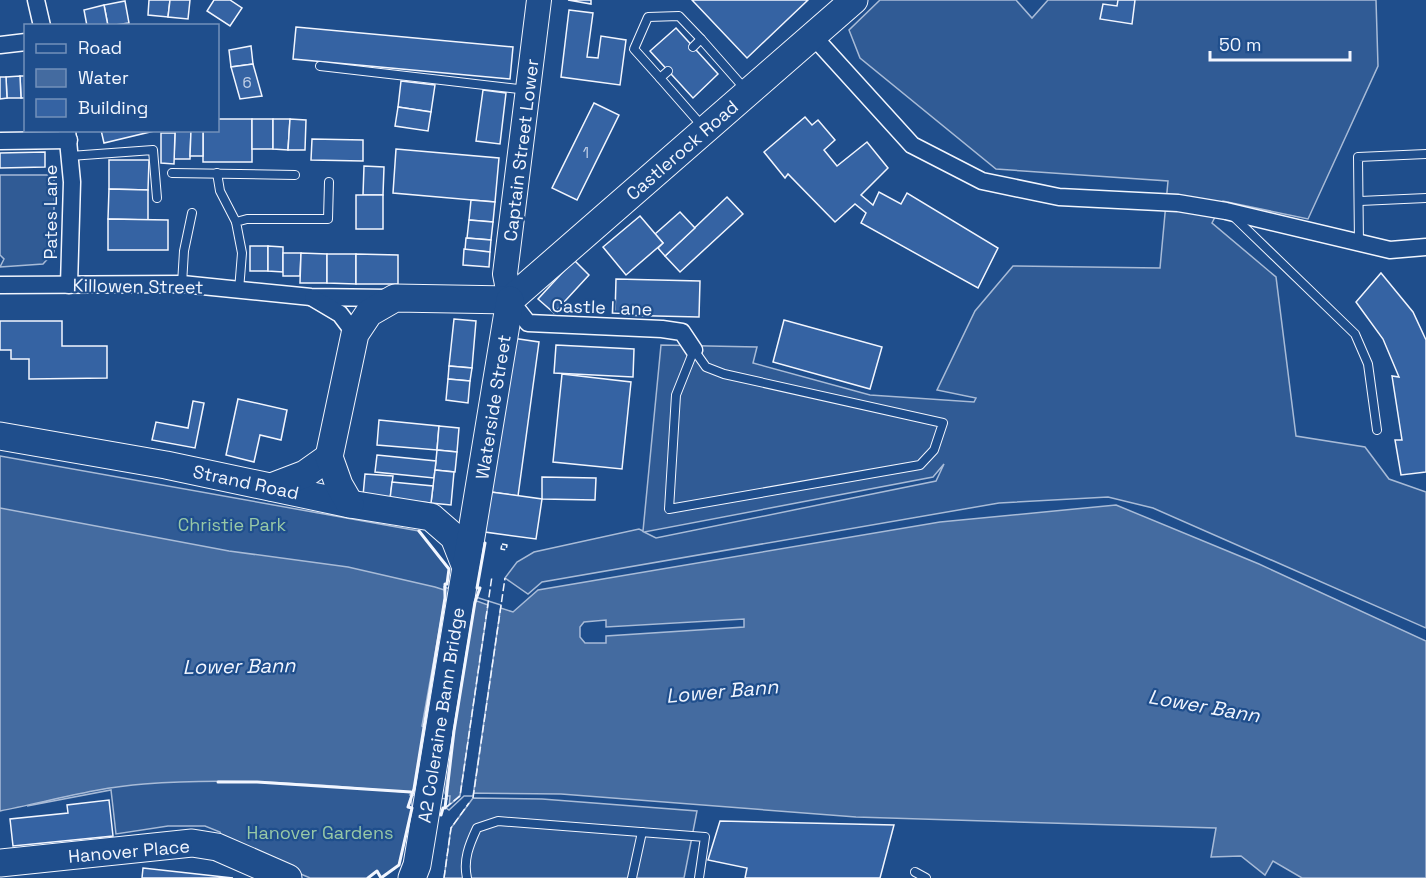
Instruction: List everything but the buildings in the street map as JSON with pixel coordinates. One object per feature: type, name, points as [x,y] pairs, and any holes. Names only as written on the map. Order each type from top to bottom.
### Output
[{"type":"main road","name":"Captain Street Lower","points":[[510,300],[505,274],[539,0]]},
{"type":"main road","name":"Castlerock Road","points":[[510,300],[854,0]]},
{"type":"main road","name":"Killowen Street","points":[[395,298],[510,300]]},
{"type":"main road","points":[[350,504],[339,485],[329,458],[355,334],[369,314],[395,298]]},
{"type":"main road","name":"Waterside Street","points":[[431,516],[458,511],[479,496],[510,300]]},
{"type":"main road","name":"Strand Road","points":[[0,436],[350,504],[431,516]]},
{"type":"main road","points":[[271,487],[305,474],[329,458]]},
{"type":"main road","name":"A2 Coleraine Bann Bridge","points":[[416,874],[463,547],[479,496]]},
{"type":"main road","points":[[431,516],[463,547]]},
{"type":"main road","name":"Hanover Place","points":[[0,863],[192,843],[217,847],[288,878]]},
{"type":"street","points":[[36,0],[42,24]]},
{"type":"street","points":[[813,36],[912,146],[982,181],[1059,197],[1178,203],[1230,212],[1390,250],[1426,247]]},
{"type":"street","points":[[0,45],[24,42]]},
{"type":"street","name":"Pates Lane","points":[[0,141],[68,142],[69,285]]},
{"type":"street","name":"Killowen Street","points":[[0,285],[182,284],[311,297],[395,298]]},
{"type":"street","name":"Killowen Street","points":[[311,297],[340,314],[355,334]]},
{"type":"street","name":"Castle Lane","points":[[510,300],[528,323],[662,328],[682,332],[694,350]]},
{"type":"lane","points":[[705,129],[634,49],[648,17],[679,16],[748,92]]},
{"type":"lane","points":[[693,47],[701,39]]},
{"type":"lane","points":[[320,66],[528,90]]},
{"type":"lane","points":[[660,78],[668,71]]},
{"type":"lane","points":[[68,142],[153,150],[157,198]]},
{"type":"lane","points":[[1359,244],[1358,157],[1426,154]]},
{"type":"lane","points":[[172,173],[295,175]]},
{"type":"lane","points":[[218,173],[220,191],[236,222],[242,253],[239,291]]},
{"type":"lane","points":[[236,222],[247,219],[328,219],[329,182]]},
{"type":"lane","points":[[1360,201],[1426,198]]},
{"type":"lane","points":[[1230,212],[1356,334],[1368,364],[1377,430]]},
{"type":"lane","points":[[182,284],[184,251],[192,213]]},
{"type":"lane","points":[[694,350],[706,367],[724,374],[943,423],[934,450],[920,465],[669,509],[676,394],[694,350]]},
{"type":"lane","points":[[467,878],[465,869],[467,849],[477,828],[498,821],[705,837],[699,878]]},
{"type":"lane","points":[[632,878],[642,832]]},
{"type":"lane","points":[[915,872],[926,878]]},
{"type":"shaded area","points":[[880,0],[1016,0],[1032,18],[1048,0],[1376,0],[1378,66],[1308,219],[1223,201],[1212,223],[1276,277],[1296,436],[1365,447],[1389,479],[1426,492],[1426,628],[1153,508],[1108,497],[999,503],[542,582],[528,594],[505,578],[517,562],[534,552],[639,529],[643,531],[661,345],[757,347],[753,363],[870,395],[974,402],[976,398],[937,390],[975,311],[1013,266],[1160,268],[1168,181],[996,169],[860,58],[849,30]],"holes":[[[944,464],[936,481],[656,538],[644,532],[933,477]]]},
{"type":"shaded area","points":[[0,175],[54,175],[54,252],[43,264],[0,267],[4,259],[0,255]]},
{"type":"shaded area","name":"Christie Park","points":[[0,456],[419,531],[449,569],[447,584],[445,584],[444,593],[0,531]]},
{"type":"shaded area","name":"Hanover Gardens","points":[[147,773],[414,789],[411,792],[412,808],[399,865],[381,878],[377,871],[368,878],[310,878],[224,841],[220,832],[205,826],[168,826],[116,834],[111,790],[27,806]]},
{"type":"shaded area","points":[[473,798],[542,799],[697,811],[684,878],[444,878],[451,828]]},
{"type":"water","name":"Lower Bann","points":[[1116,505],[1259,564],[1426,641],[1426,878],[1302,878],[1273,861],[1265,875],[1241,856],[1211,857],[1216,828],[856,817],[561,794],[462,793],[449,807],[450,796],[259,782],[182,782],[109,788],[0,811],[0,508],[229,551],[348,567],[435,587],[513,612],[538,590],[940,522]]},
{"type":"pier","points":[[444,587],[501,605],[473,796],[464,796],[449,810],[446,808],[460,796],[488,605],[477,601],[475,603],[445,793],[447,799],[410,795],[414,789],[424,727],[422,726],[445,598]]},
{"type":"pier","points":[[744,619],[744,627],[606,636],[606,643],[585,643],[580,637],[580,627],[584,622],[606,620],[606,627]]},
{"type":"fence","points":[[502,544],[507,545],[506,550],[501,549],[502,544]]},
{"type":"fence","points":[[445,808],[460,796],[492,576]]},
{"type":"fence","points":[[473,798],[505,578]]},
{"type":"fence","points":[[444,878],[451,828],[469,803]]},
{"type":"wall","points":[[368,878],[377,871],[381,878],[399,865],[412,808],[408,807],[414,789],[445,598],[445,584],[447,584],[449,569],[419,531]]},
{"type":"wall","points":[[441,815],[445,808],[454,731],[475,602],[480,588],[477,588],[485,543]]},
{"type":"wall","points":[[218,782],[257,782],[411,792]]}]
